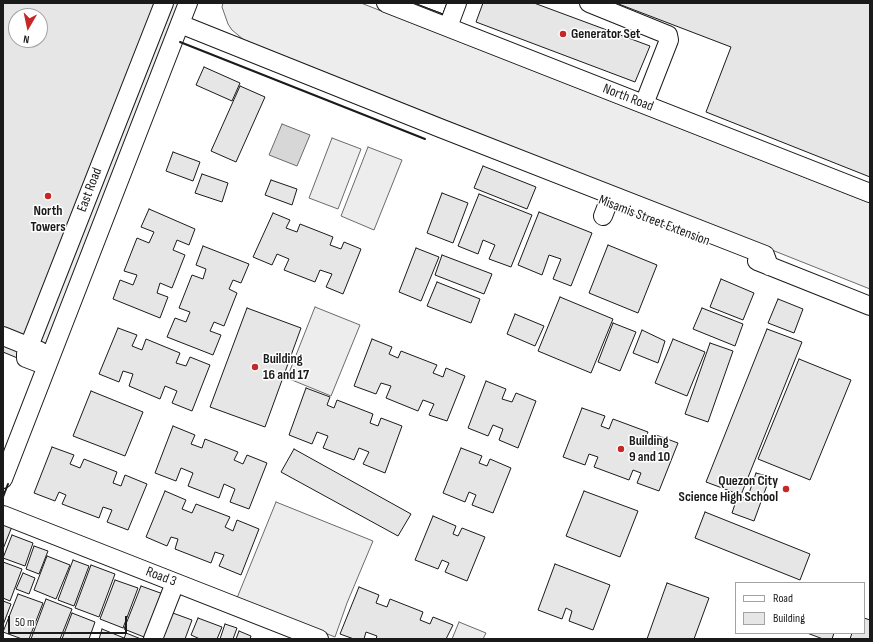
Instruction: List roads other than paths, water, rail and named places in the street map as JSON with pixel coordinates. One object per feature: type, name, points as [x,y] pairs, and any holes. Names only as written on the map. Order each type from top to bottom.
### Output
[{"type":"street","name":"East Road","points":[[29,346],[164,3]]},
{"type":"street","name":"East Road","points":[[3,479],[188,3]]},
{"type":"street","name":"North Road","points":[[386,3],[870,193]]},
{"type":"street","points":[[448,28],[457,3]]},
{"type":"street","points":[[589,3],[668,35],[669,40],[644,104]]},
{"type":"street","points":[[180,24],[447,131],[765,254],[772,271]]},
{"type":"street","name":"Misamis Street Extension","points":[[438,137],[605,209],[870,306]]},
{"type":"street","points":[[3,336],[29,346],[26,358],[48,361]]},
{"type":"street","name":"Road 3","points":[[3,515],[319,639]]},
{"type":"street","points":[[153,639],[175,583]]},
{"type":"place","name":"Generator Set","points":[[563,34]]},
{"type":"place","name":"North Towers","points":[[48,196]]},
{"type":"place","name":"Building 16 and 17","points":[[255,367]]},
{"type":"place","name":"Building 9 and 10","points":[[621,449]]},
{"type":"place","name":"Quezon City Science High School","points":[[786,489]]}]
